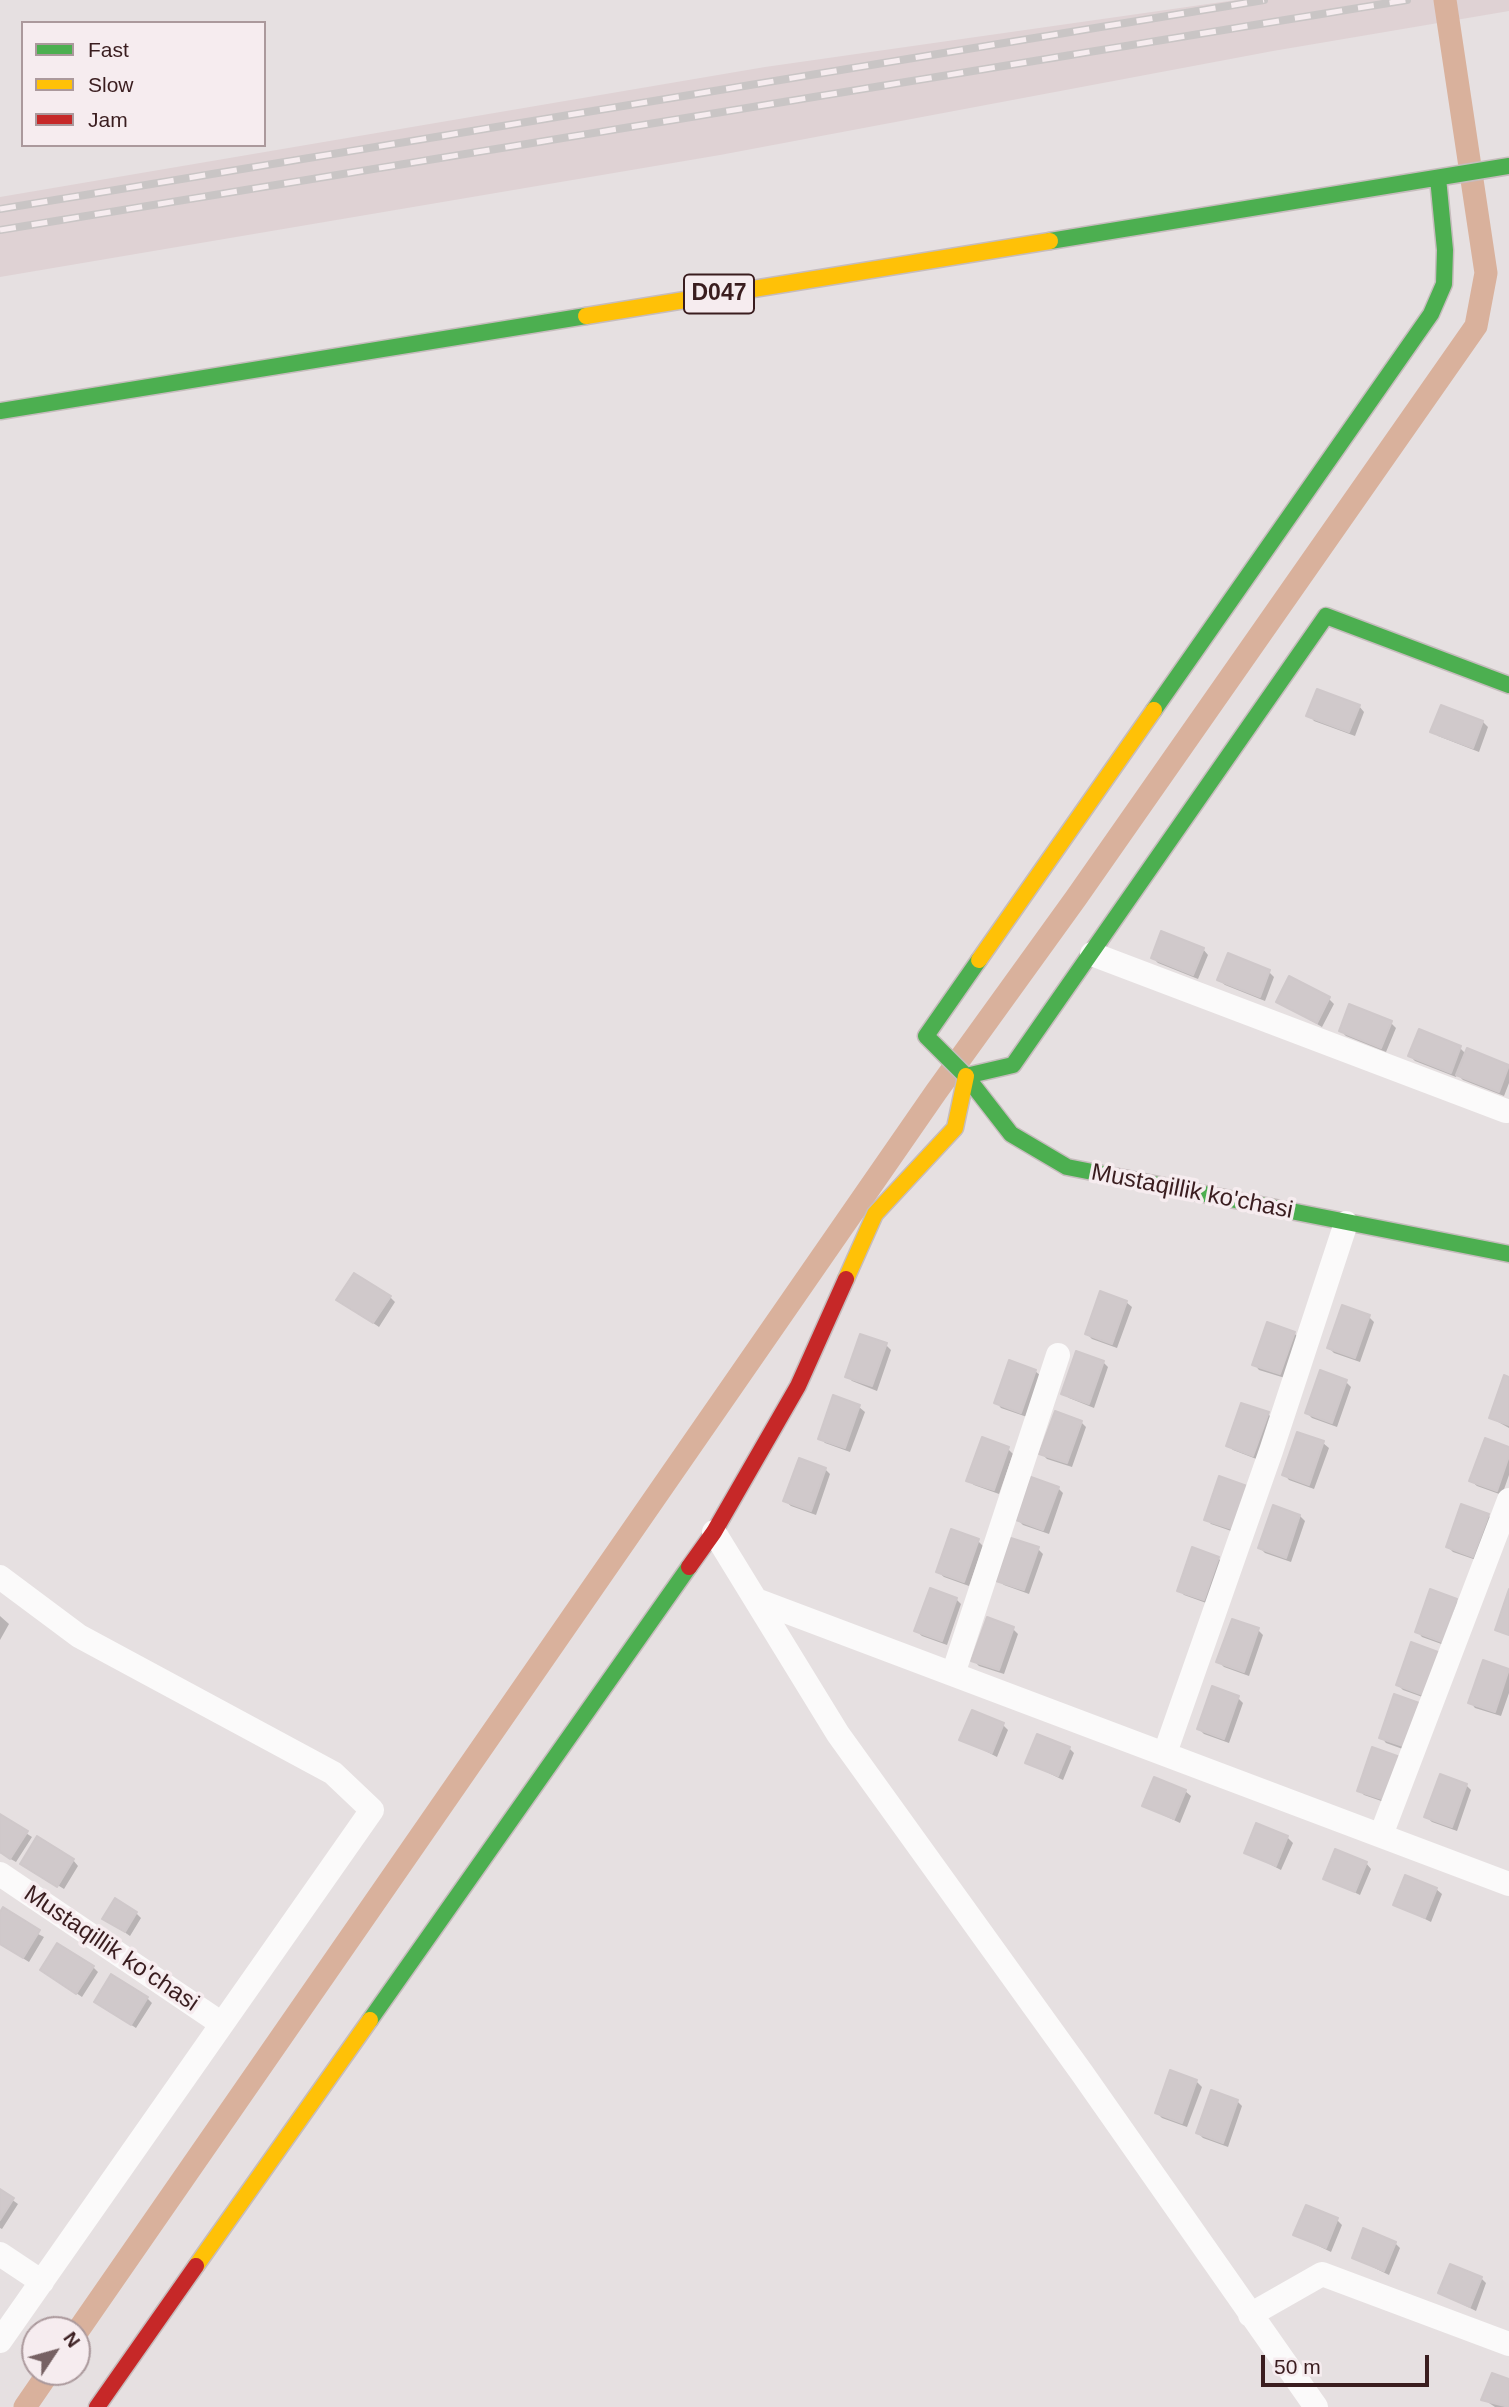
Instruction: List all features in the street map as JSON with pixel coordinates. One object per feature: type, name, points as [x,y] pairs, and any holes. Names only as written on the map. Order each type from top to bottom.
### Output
[{"type":"street","name":"D047","points":[[0,411],[1506,166]]},
{"type":"street","name":"Mustaqillik ko'chasi","points":[[1438,178],[1445,250],[1444,284],[1431,314],[926,1037],[966,1076],[1011,1134],[1067,1167],[1509,1254]]},
{"type":"street","points":[[97,2407],[714,1532],[798,1386],[875,1214],[955,1128],[966,1076],[1013,1065],[1093,954],[1326,616],[1509,685]]},
{"type":"street","points":[[1093,954],[1506,1111]]},
{"type":"street","points":[[1165,1753],[1271,1451],[1346,1223]]},
{"type":"street","points":[[953,1674],[1058,1355]]},
{"type":"street","points":[[1381,1835],[1509,1500]]},
{"type":"street","points":[[714,1532],[838,1734],[1317,2407]]},
{"type":"street","points":[[0,1577],[79,1636],[334,1773],[372,1810],[0,2341]]},
{"type":"street","points":[[756,1600],[1509,1884]]},
{"type":"street","name":"Mustaqillik ko'chasi","points":[[0,1874],[222,2024]]},
{"type":"street","points":[[0,2254],[42,2282]]},
{"type":"street","points":[[1250,2315],[1322,2274],[1509,2344]]},
{"type":"shaded area","points":[[1236,0],[1509,0],[1509,11],[1273,51],[720,155],[0,277],[0,197],[765,67]]},
{"type":"building","points":[[1317,689],[1360,705],[1349,732],[1306,716]]},
{"type":"building","points":[[1441,705],[1483,721],[1473,748],[1430,732]]},
{"type":"building","points":[[1161,931],[1204,948],[1193,975],[1151,958]]},
{"type":"building","points":[[1228,953],[1270,970],[1260,997],[1217,980]]},
{"type":"building","points":[[1289,976],[1330,997],[1317,1023],[1276,1002]]},
{"type":"building","points":[[1349,1004],[1392,1021],[1381,1048],[1339,1031]]},
{"type":"building","points":[[1419,1029],[1461,1046],[1451,1073],[1408,1056]]},
{"type":"building","points":[[1467,1048],[1509,1065],[1499,1092],[1456,1075]]},
{"type":"building","points":[[354,1273],[391,1296],[373,1323],[336,1300]]},
{"type":"building","points":[[1100,1291],[1127,1301],[1112,1344],[1085,1334]]},
{"type":"building","points":[[1342,1305],[1370,1315],[1355,1358],[1327,1348]]},
{"type":"building","points":[[1267,1322],[1295,1332],[1280,1374],[1252,1365]]},
{"type":"building","points":[[860,1334],[887,1343],[872,1386],[845,1377]]},
{"type":"building","points":[[1076,1351],[1104,1361],[1089,1404],[1061,1394]]},
{"type":"building","points":[[1009,1360],[1036,1370],[1021,1413],[994,1403]]},
{"type":"building","points":[[1320,1370],[1347,1380],[1332,1423],[1305,1413]]},
{"type":"building","points":[[1504,1375],[1509,1377],[1509,1425],[1489,1418]]},
{"type":"building","points":[[833,1395],[860,1405],[845,1448],[818,1439]]},
{"type":"building","points":[[1241,1403],[1269,1412],[1253,1456],[1226,1446]]},
{"type":"building","points":[[1055,1411],[1082,1421],[1067,1463],[1039,1454]]},
{"type":"building","points":[[1297,1432],[1324,1441],[1309,1485],[1282,1475]]},
{"type":"building","points":[[982,1437],[1009,1447],[994,1490],[966,1481]]},
{"type":"building","points":[[1485,1438],[1509,1447],[1509,1456],[1497,1491],[1469,1481]]},
{"type":"building","points":[[799,1458],[826,1468],[811,1511],[783,1501]]},
{"type":"building","points":[[1219,1476],[1247,1486],[1232,1529],[1204,1520]]},
{"type":"building","points":[[1031,1477],[1059,1487],[1043,1530],[1016,1520]]},
{"type":"building","points":[[1461,1504],[1489,1514],[1473,1557],[1446,1547]]},
{"type":"building","points":[[1273,1505],[1300,1515],[1286,1558],[1258,1548]]},
{"type":"building","points":[[951,1529],[979,1539],[964,1582],[936,1572]]},
{"type":"building","points":[[1011,1538],[1039,1547],[1024,1590],[996,1581]]},
{"type":"building","points":[[1192,1547],[1219,1557],[1204,1600],[1177,1591]]},
{"type":"building","points":[[930,1588],[957,1598],[942,1641],[914,1631]]},
{"type":"building","points":[[1430,1589],[1457,1599],[1442,1642],[1415,1632]]},
{"type":"building","points":[[1509,1589],[1509,1635],[1495,1630]]},
{"type":"building","points":[[987,1617],[1014,1627],[999,1670],[971,1661]]},
{"type":"building","points":[[1232,1619],[1259,1628],[1244,1672],[1216,1662]]},
{"type":"building","points":[[1411,1642],[1438,1652],[1423,1695],[1396,1685]]},
{"type":"building","points":[[1483,1660],[1509,1669],[1495,1712],[1468,1703]]},
{"type":"building","points":[[1212,1686],[1239,1696],[1224,1739],[1197,1729]]},
{"type":"building","points":[[1394,1694],[1422,1704],[1406,1747],[1379,1738]]},
{"type":"building","points":[[972,1710],[1004,1723],[992,1753],[959,1740]]},
{"type":"building","points":[[1037,1734],[1070,1747],[1058,1776],[1025,1763]]},
{"type":"building","points":[[1372,1747],[1400,1757],[1385,1800],[1357,1791]]},
{"type":"building","points":[[1440,1774],[1467,1784],[1452,1827],[1424,1817]]},
{"type":"building","points":[[1154,1777],[1186,1790],[1174,1819],[1142,1806]]},
{"type":"building","points":[[0,1814],[28,1831],[10,1859],[0,1852]]},
{"type":"building","points":[[1256,1823],[1288,1836],[1276,1866],[1244,1853]]},
{"type":"building","points":[[37,1836],[74,1859],[57,1887],[20,1864]]},
{"type":"building","points":[[1335,1849],[1367,1862],[1355,1892],[1323,1879]]},
{"type":"building","points":[[1405,1875],[1437,1888],[1425,1918],[1393,1905]]},
{"type":"building","points":[[115,1898],[137,1912],[125,1932],[102,1919]]},
{"type":"building","points":[[3,1907],[40,1930],[23,1958],[0,1944],[0,1912]]},
{"type":"building","points":[[57,1943],[94,1966],[76,1994],[40,1970]]},
{"type":"building","points":[[111,1974],[148,1997],[131,2025],[94,2002]]},
{"type":"building","points":[[1170,2070],[1197,2080],[1182,2123],[1155,2113]]},
{"type":"building","points":[[1211,2090],[1238,2100],[1223,2143],[1196,2133]]},
{"type":"building","points":[[0,2189],[14,2198],[0,2220]]},
{"type":"building","points":[[1306,2205],[1338,2218],[1326,2248],[1293,2235]]},
{"type":"building","points":[[1363,2228],[1396,2242],[1384,2271],[1352,2258]]},
{"type":"building","points":[[1450,2264],[1482,2277],[1470,2307],[1438,2293]]},
{"type":"building","points":[[1492,2373],[1509,2379],[1509,2407],[1481,2400]]},
{"type":"waterway","points":[[88,2316],[936,1092],[1076,898],[1476,326],[1486,273],[1445,0]]},
{"type":"waterway","points":[[25,2407],[39,2386]]},
{"type":"railway","points":[[0,209],[1264,0]]},
{"type":"railway","points":[[0,230],[1407,0]]},
{"type":"traffic: fast","points":[[1050,241],[1509,166]]},
{"type":"traffic: fast","points":[[1154,710],[1431,314],[1444,284],[1445,250],[1438,178]]},
{"type":"traffic: fast","points":[[0,411],[586,316]]},
{"type":"traffic: fast","points":[[966,1076],[1013,1065],[1326,616],[1509,685]]},
{"type":"traffic: fast","points":[[979,960],[926,1036],[966,1076],[1011,1134],[1067,1167],[1509,1254]]},
{"type":"traffic: fast","points":[[370,2020],[689,1567]]},
{"type":"traffic: slow","points":[[586,316],[1050,241]]},
{"type":"traffic: slow","points":[[979,960],[1154,710]]},
{"type":"traffic: slow","points":[[846,1279],[875,1214],[955,1128],[966,1076]]},
{"type":"traffic: slow","points":[[196,2266],[370,2020]]},
{"type":"traffic: jam","points":[[689,1567],[714,1532],[798,1386],[846,1279]]},
{"type":"traffic: jam","points":[[97,2407],[196,2266]]}]
